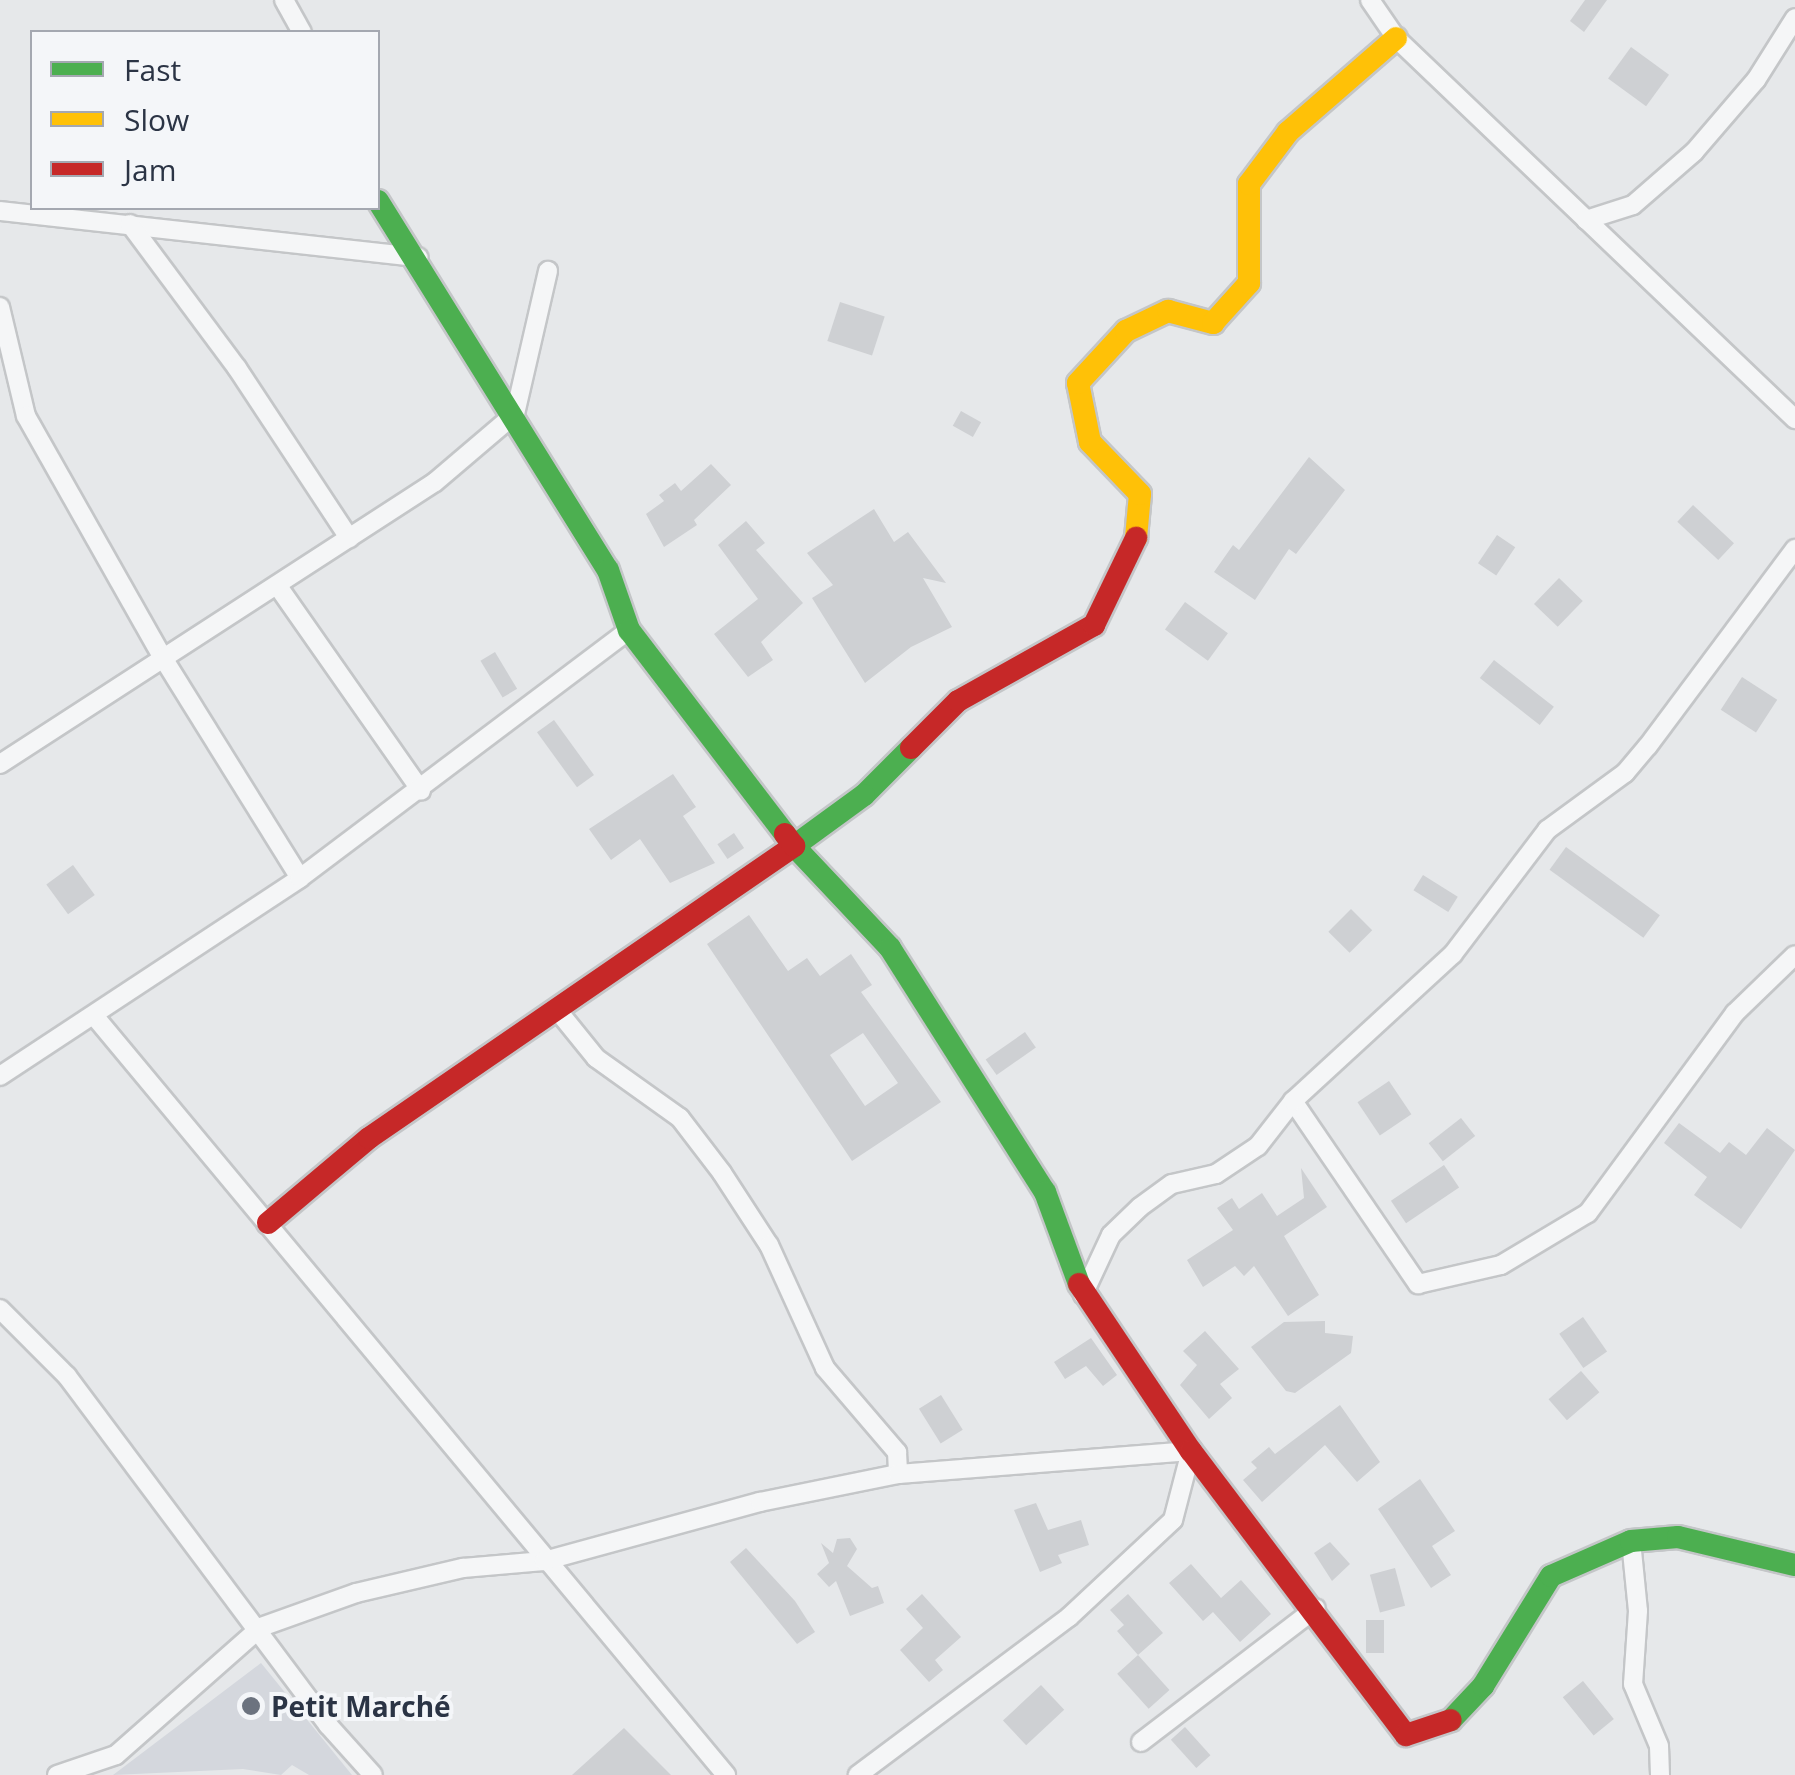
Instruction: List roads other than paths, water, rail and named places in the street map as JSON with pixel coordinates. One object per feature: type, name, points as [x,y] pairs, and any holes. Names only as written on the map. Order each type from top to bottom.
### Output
[{"type":"street","points":[[284,0],[301,30]]},
{"type":"street","points":[[1370,0],[1396,38],[1795,419]]},
{"type":"street","points":[[1586,220],[1634,205],[1694,152],[1756,80],[1795,18]]},
{"type":"street","points":[[268,1223],[369,1138],[558,1011],[864,795],[958,702],[1094,625],[1137,535],[1140,494],[1090,442],[1078,383],[1126,331],[1168,311],[1213,324],[1249,283],[1248,184],[1288,132],[1396,38]]},
{"type":"street","points":[[380,204],[418,257],[516,414],[608,570],[629,630],[794,846],[890,948],[1045,1192],[1083,1295],[1191,1451],[1316,1608],[1406,1735],[1451,1720],[1482,1686],[1550,1576],[1631,1541],[1678,1537],[1795,1565]]},
{"type":"street","points":[[0,210],[418,257]]},
{"type":"street","points":[[130,224],[237,368],[349,538]]},
{"type":"street","points":[[0,764],[435,482],[516,414],[548,270]]},
{"type":"street","points":[[0,307],[26,416],[163,658],[300,878]]},
{"type":"street","points":[[1083,1295],[1111,1235],[1140,1206],[1172,1184],[1216,1174],[1258,1146],[1294,1101],[1454,954],[1547,830],[1626,773],[1795,549]]},
{"type":"street","points":[[277,585],[421,790]]},
{"type":"street","points":[[0,1076],[96,1018],[300,878],[629,630]]},
{"type":"street","points":[[1294,1101],[1418,1284],[1501,1265],[1588,1213],[1736,1013],[1795,955]]},
{"type":"street","points":[[558,1011],[596,1058],[680,1118],[722,1173],[770,1245],[825,1368],[898,1452],[898,1474]]},
{"type":"street","points":[[96,1018],[726,1775]]},
{"type":"street","points":[[0,1309],[66,1376],[256,1630],[373,1775]]},
{"type":"street","points":[[56,1775],[116,1755],[256,1630],[356,1593],[463,1568],[544,1561],[760,1502],[898,1474],[1191,1451]]},
{"type":"street","points":[[858,1775],[1069,1618],[1172,1520],[1191,1451]]},
{"type":"street","points":[[1631,1541],[1638,1611],[1633,1684],[1659,1746],[1660,1775]]},
{"type":"street","points":[[1141,1742],[1316,1608]]},
{"type":"place","name":"Petit Marché","points":[[251,1706]]}]
